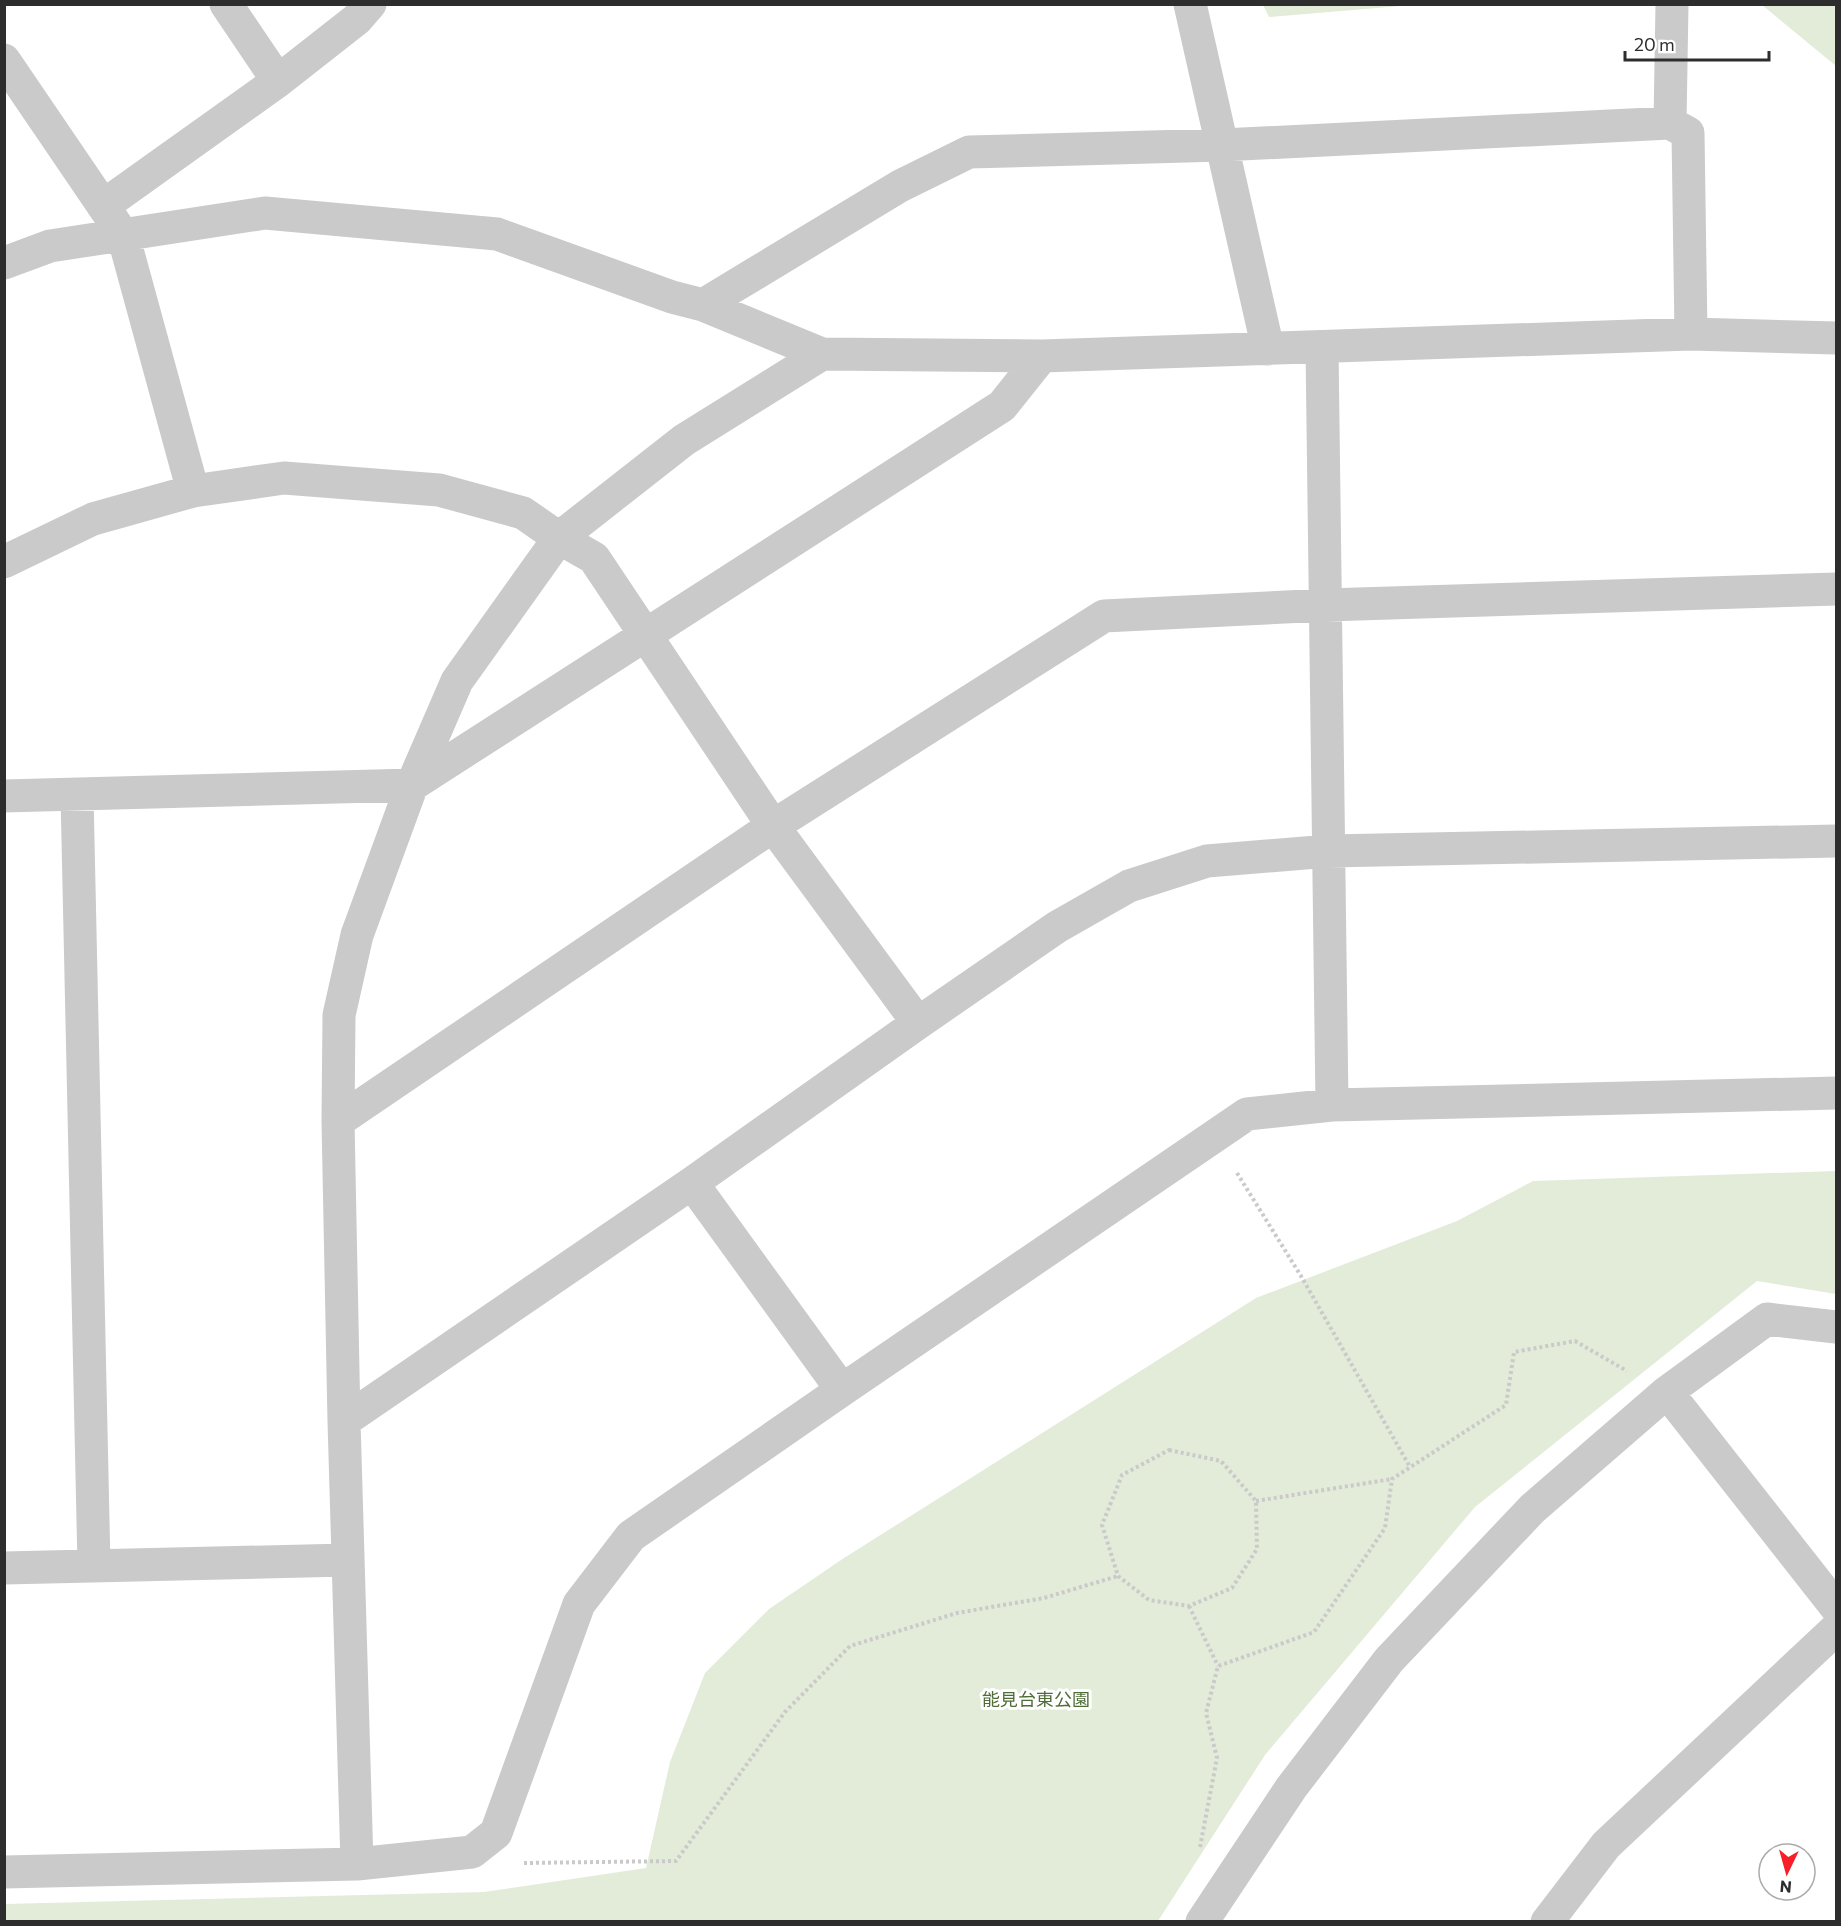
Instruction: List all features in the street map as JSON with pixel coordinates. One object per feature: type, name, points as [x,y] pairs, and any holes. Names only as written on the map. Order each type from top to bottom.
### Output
[{"type":"street","points":[[226,4],[278,81]]},
{"type":"street","points":[[103,206],[278,81],[357,19],[370,4]]},
{"type":"street","points":[[1190,4],[1268,349]]},
{"type":"street","points":[[1670,123],[1672,4]]},
{"type":"street","points":[[4,60],[123,236],[193,491]]},
{"type":"street","points":[[703,305],[900,186],[969,152],[1222,145],[1670,123],[1688,133],[1692,334]]},
{"type":"street","points":[[4,263],[50,246],[265,213],[497,234],[672,297],[703,305],[822,354],[1042,356],[1692,334],[1836,338]]},
{"type":"street","points":[[1322,348],[1332,1106]]},
{"type":"street","points":[[357,1864],[347,1560],[338,1121],[339,1014],[357,935],[412,785],[457,681],[559,538],[684,440],[822,354]]},
{"type":"street","points":[[4,796],[412,785],[1002,406],[1042,356]]},
{"type":"street","points":[[4,562],[93,519],[193,491],[284,478],[440,490],[523,513],[559,538],[594,558],[773,826],[918,1023]]},
{"type":"street","points":[[338,1121],[773,826],[1104,616],[1326,604],[1836,589]]},
{"type":"street","points":[[77,795],[94,1566]]},
{"type":"street","points":[[344,1421],[692,1183],[1058,927],[1129,886],[1207,861],[1329,851],[1836,841]]},
{"type":"street","points":[[4,1872],[357,1864],[472,1852],[496,1833],[579,1604],[631,1536],[1247,1114],[1332,1106],[1836,1093]]},
{"type":"street","points":[[692,1183],[842,1390]]},
{"type":"street","points":[[1202,1922],[1291,1788],[1389,1660],[1532,1509],[1667,1392],[1767,1319],[1836,1327]]},
{"type":"street","points":[[1667,1392],[1836,1607]]},
{"type":"street","points":[[4,1568],[347,1560]]},
{"type":"street","points":[[1547,1922],[1606,1845],[1836,1629]]},
{"type":"path","points":[[1214,1137],[1301,1276],[1410,1467]]},
{"type":"path","points":[[1256,1501],[1392,1479],[1506,1405],[1514,1352],[1575,1341],[1667,1392]]},
{"type":"path","points":[[1169,1450],[1221,1461],[1256,1501],[1257,1549],[1232,1588],[1189,1606],[1149,1600],[1118,1576],[1102,1525],[1122,1475],[1169,1450]]},
{"type":"path","points":[[1218,1666],[1314,1632],[1385,1528],[1392,1479]]},
{"type":"path","points":[[496,1833],[518,1863],[676,1861],[785,1712],[850,1646],[957,1613],[1044,1598],[1118,1576]]},
{"type":"path","points":[[1189,1606],[1218,1666],[1206,1713],[1217,1758],[1199,1845],[1223,1891]]},
{"type":"green space","points":[[1263,5],[1413,5],[1269,17]]},
{"type":"green space","points":[[1762,5],[1836,5],[1836,66]]},
{"type":"green space","name":"能見台東公園","points":[[1836,1171],[1836,1294],[1757,1281],[1475,1507],[1265,1755],[1158,1921],[5,1921],[5,1904],[484,1892],[646,1868],[670,1762],[705,1673],[769,1609],[844,1558],[1256,1298],[1457,1221],[1533,1181]]}]
